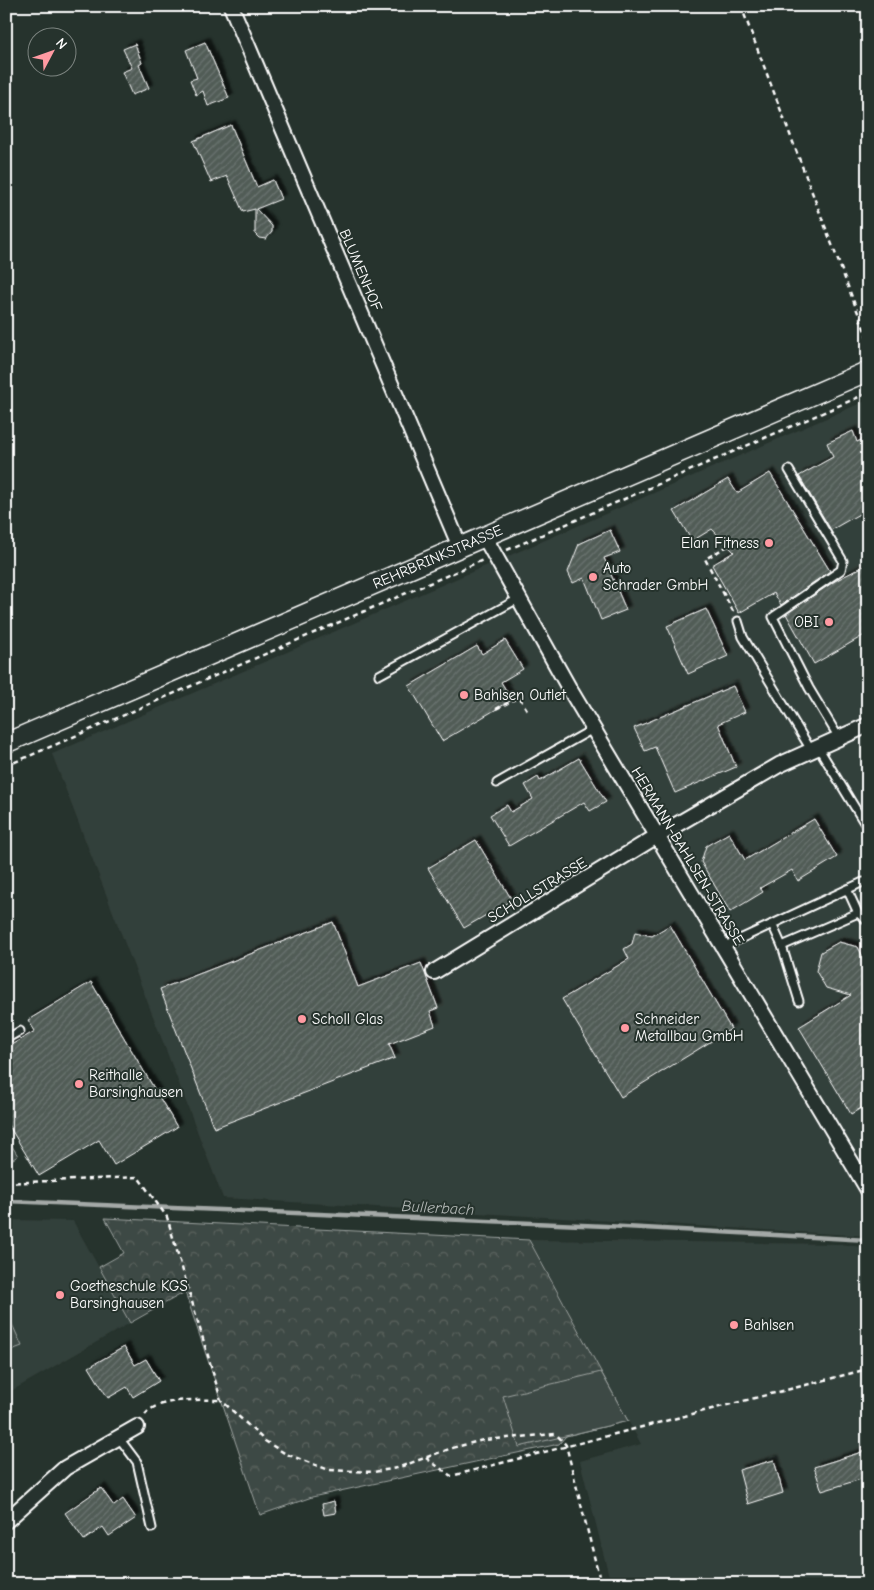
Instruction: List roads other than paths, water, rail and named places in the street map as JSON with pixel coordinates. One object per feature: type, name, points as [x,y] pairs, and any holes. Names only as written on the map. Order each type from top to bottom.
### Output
[{"type":"main road","name":"REHRBRINKSTRASSE","points":[[6,742],[868,371]]},
{"type":"street","name":"BLUMENHOF","points":[[231,6],[460,547]]},
{"type":"street","name":"HERMANN-BAHLSEN-STRASSE","points":[[484,536],[593,729],[868,1190]]},
{"type":"street","name":"SCHOLLSTRASSE","points":[[434,972],[657,836],[779,765],[868,725]]},
{"type":"street","points":[[6,1521],[65,1468],[137,1427]]},
{"type":"lane","points":[[789,470],[843,561],[841,570],[773,618],[809,688],[839,738]]},
{"type":"lane","points":[[379,675],[518,599]]},
{"type":"lane","points":[[738,621],[744,637],[868,829]]},
{"type":"lane","points":[[497,783],[593,729]]},
{"type":"lane","points":[[723,947],[863,882]]},
{"type":"lane","points":[[848,890],[858,913],[868,922]]},
{"type":"lane","points":[[782,946],[858,913]]},
{"type":"lane","points":[[772,924],[782,946],[799,1001]]},
{"type":"lane","points":[[6,1039],[20,1031]]},
{"type":"lane","points":[[119,1438],[137,1462],[152,1528]]},
{"type":"waterway","name":"Bullerbach","points":[[6,1201],[606,1226],[868,1240]]},
{"type":"place","name":"Elan Fitness","points":[[769,543]]},
{"type":"place","name":"Auto Schrader GmbH","points":[[593,577]]},
{"type":"place","name":"OBI","points":[[829,622]]},
{"type":"place","name":"Bahlsen Outlet","points":[[464,695]]},
{"type":"place","name":"Scholl Glas","points":[[302,1019]]},
{"type":"place","name":"Schneider Metallbau GmbH","points":[[625,1028]]},
{"type":"place","name":"Reithalle Barsinghausen","points":[[79,1084]]},
{"type":"place","name":"Goetheschule KGS Barsinghausen","points":[[60,1295]]},
{"type":"place","name":"Bahlsen","points":[[734,1325]]}]
